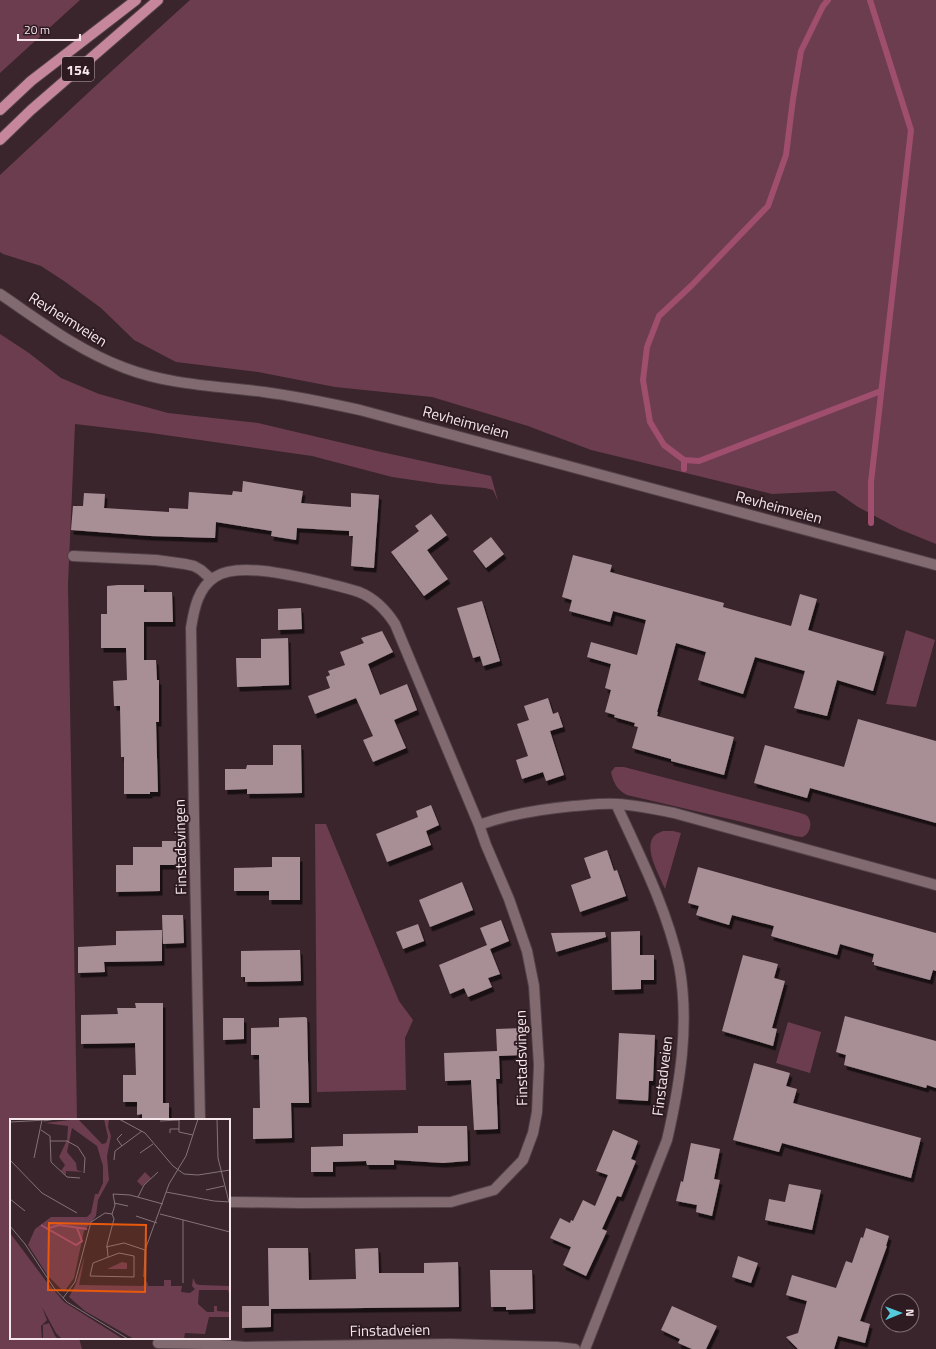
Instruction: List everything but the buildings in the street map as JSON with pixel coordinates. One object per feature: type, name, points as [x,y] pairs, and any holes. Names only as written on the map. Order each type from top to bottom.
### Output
[{"type":"main road","name":"154","points":[[0,110],[31,81],[136,0]]},
{"type":"main road","name":"154","points":[[0,140],[31,110],[158,0]]},
{"type":"street","name":"Revheimveien","points":[[0,294],[73,344],[108,362],[143,374],[177,382],[275,393],[360,410],[936,565]]},
{"type":"street","points":[[73,556],[162,561],[186,564],[201,570],[212,579]]},
{"type":"street","name":"Finstadsvingen","points":[[200,1119],[191,628],[195,604],[199,595],[212,579],[219,574],[226,572],[257,570],[293,576],[344,587],[359,592],[368,597],[384,610],[394,624],[479,825],[509,899],[527,951],[534,986],[539,1065],[537,1112],[534,1133],[523,1160],[494,1190],[451,1202],[230,1202]]},
{"type":"street","points":[[479,825],[508,815],[590,804],[616,804],[649,808],[674,813],[936,885]]},
{"type":"street","name":"Finstadveien","points":[[585,1349],[668,1140],[675,1108],[682,1048],[682,991],[676,951],[655,890],[616,804]]},
{"type":"street","name":"Finstadveien","points":[[158,1343],[206,1344],[245,1347],[449,1344],[557,1347],[575,1349]]},
{"type":"shaded area","points":[[0,0],[80,0],[0,73]]},
{"type":"shaded area","points":[[190,0],[936,0],[936,544],[899,529],[858,507],[835,491],[772,494],[591,450],[528,426],[432,397],[335,387],[258,372],[176,362],[134,340],[101,308],[41,266],[0,252],[0,175]]},
{"type":"shaded area","points":[[0,334],[29,353],[61,378],[99,394],[168,413],[258,423],[491,476],[498,501],[493,490],[485,488],[440,484],[392,477],[312,456],[151,433],[75,424],[68,584],[77,1119],[10,1119],[10,1339],[79,1339],[82,1349],[0,1349]]},
{"type":"shaded area","points":[[906,630],[935,640],[916,707],[886,704]]},
{"type":"shaded area","points":[[615,767],[624,767],[806,815],[810,820],[810,828],[805,836],[795,836],[627,795],[618,788],[614,782],[611,772]]},
{"type":"shaded area","points":[[315,824],[326,824],[399,1001],[413,1020],[405,1038],[406,1090],[317,1092]]},
{"type":"shaded area","points":[[663,831],[681,833],[665,889],[653,862],[650,847],[651,840],[655,835]]},
{"type":"shaded area","points":[[788,1022],[821,1032],[810,1073],[776,1063]]},
{"type":"waterway","points":[[828,0],[823,6],[801,51],[786,155],[768,206],[692,285],[659,316],[647,347],[643,380],[650,422],[664,445],[684,460],[699,461],[881,391]]},
{"type":"waterway","points":[[870,0],[911,130],[871,482],[871,523]]},
{"type":"waterway","points":[[684,460],[684,469]]}]
